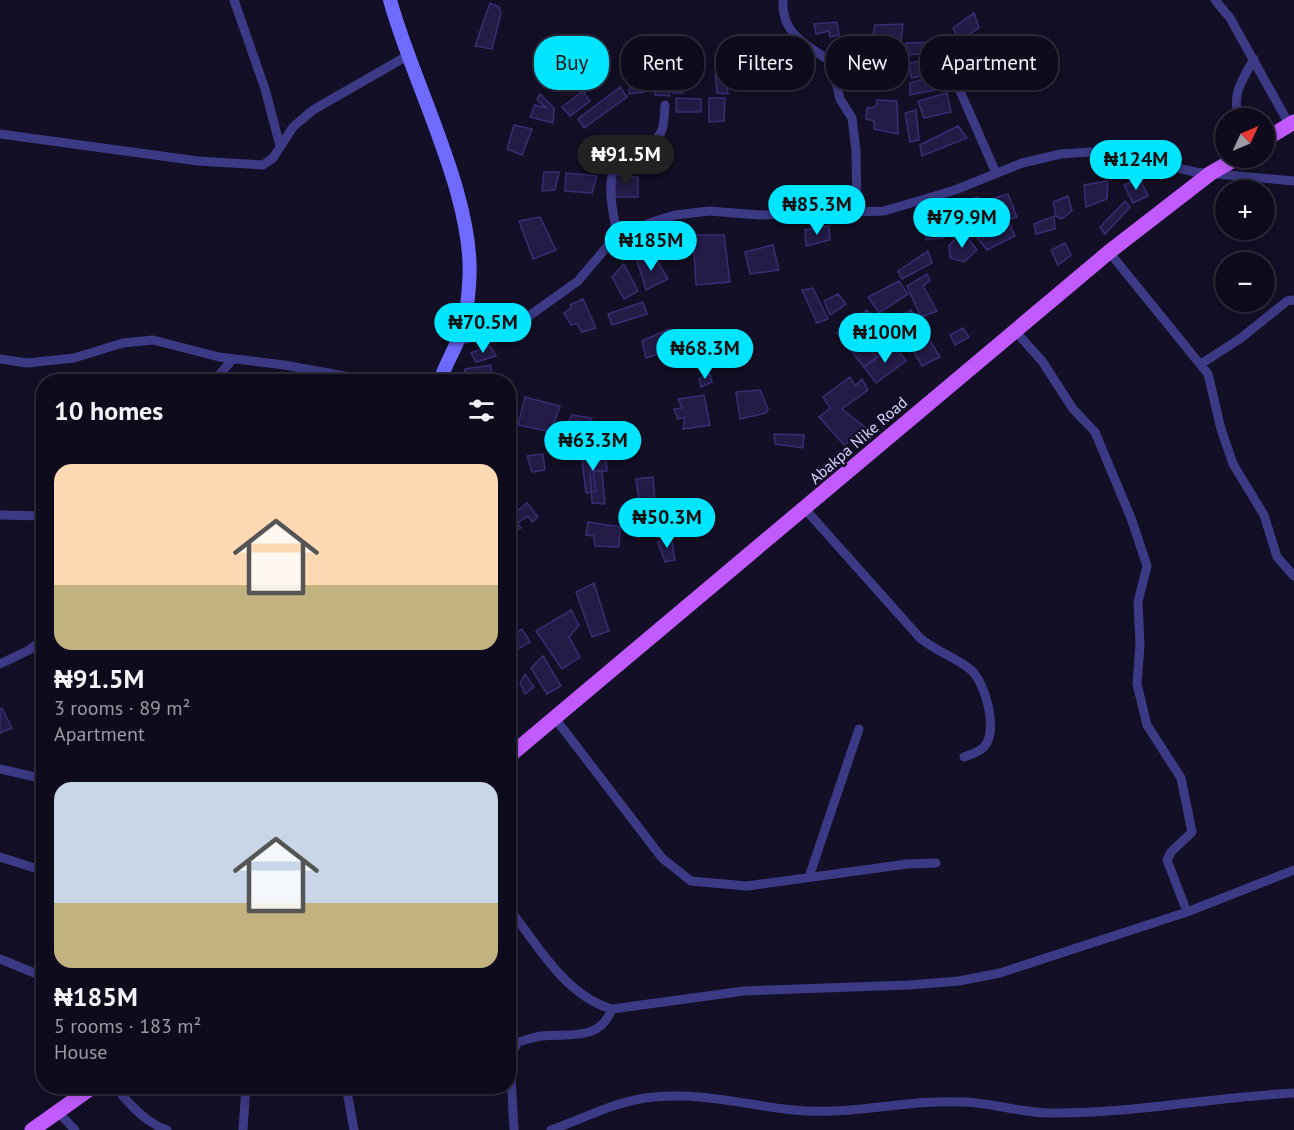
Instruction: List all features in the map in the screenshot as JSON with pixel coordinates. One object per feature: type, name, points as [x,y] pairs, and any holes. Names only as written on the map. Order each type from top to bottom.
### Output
[{"type":"main road","points":[[1275,133],[1292,123]]},
{"type":"main road","name":"Abakpa Nike Road","points":[[516,750],[1108,252],[1220,168]]},
{"type":"main road","points":[[32,1130],[84,1094]]},
{"type":"street","points":[[234,0],[265,89],[280,146]]},
{"type":"street","points":[[390,0],[407,56],[445,157],[466,233],[469,287],[464,325],[443,374]]},
{"type":"street","points":[[783,0],[782,16],[795,37],[831,62],[840,99],[852,118],[856,151],[857,214]]},
{"type":"street","points":[[1215,0],[1230,18],[1292,123]]},
{"type":"street","points":[[0,134],[198,161],[263,165],[273,158],[293,127],[313,110],[407,56]]},
{"type":"street","points":[[1235,108],[1235,95],[1254,59]]},
{"type":"street","points":[[960,90],[996,172]]},
{"type":"street","points":[[618,238],[612,212],[612,174],[621,159],[657,139],[662,130],[665,105]]},
{"type":"street","points":[[458,341],[483,335],[529,316],[569,288],[604,248],[618,238],[658,220],[699,211],[759,215],[857,214],[898,208],[955,190],[996,172],[1045,158],[1090,152],[1211,173],[1294,181]]},
{"type":"street","points":[[1108,252],[1201,364],[1212,382],[1221,429],[1233,464],[1264,514],[1277,557],[1294,576]]},
{"type":"street","points":[[1201,364],[1241,338],[1283,303],[1294,300]]},
{"type":"street","points":[[1015,331],[1042,361],[1073,409],[1095,432],[1120,488],[1146,561],[1138,602],[1140,645],[1137,684],[1147,725],[1184,788],[1192,832],[1167,860],[1187,912]]},
{"type":"street","points":[[0,359],[27,363],[74,358],[138,340],[169,343],[233,359],[284,364],[336,374]]},
{"type":"street","points":[[220,374],[233,359]]},
{"type":"street","points":[[805,509],[920,638],[932,648],[965,666],[980,680],[985,691],[990,721],[989,739],[984,747],[964,757]]},
{"type":"street","points":[[0,515],[36,516]]},
{"type":"street","points":[[0,664],[36,645]]},
{"type":"street","points":[[554,717],[662,858],[691,881],[747,886],[907,864],[936,863]]},
{"type":"street","points":[[809,877],[858,729]]},
{"type":"street","points":[[0,769],[36,777]]},
{"type":"street","points":[[0,857],[36,868]]},
{"type":"street","points":[[516,917],[557,971],[593,1000],[612,1009],[744,991],[860,988],[959,981],[1043,961],[1187,912],[1294,870]]},
{"type":"street","points":[[0,959],[36,974]]},
{"type":"street","points":[[516,1046],[518,1042],[541,1036],[583,1036],[607,1022],[612,1009]]},
{"type":"street","points":[[551,1130],[622,1102],[653,1097],[717,1098],[794,1110],[966,1102],[1020,1112],[1052,1114],[1161,1108],[1294,1093]]},
{"type":"street","points":[[121,1094],[137,1112],[167,1130]]},
{"type":"street","points":[[243,1130],[245,1094]]},
{"type":"street","points":[[347,1094],[354,1130]]},
{"type":"street","points":[[512,1094],[514,1130]]},
{"type":"street","points":[[59,1113],[75,1130]]},
{"type":"building","points":[[490,3],[499,7],[501,13],[492,49],[475,46]]},
{"type":"building","points":[[974,13],[979,28],[967,36],[957,36],[953,28]]},
{"type":"building","points":[[837,22],[839,35],[830,36],[829,31],[816,34],[814,24]]},
{"type":"building","points":[[903,24],[902,36],[872,36],[875,25]]},
{"type":"building","points":[[908,43],[920,43],[920,54],[908,55]]},
{"type":"building","points":[[920,61],[920,76],[911,78],[909,63]]},
{"type":"building","points":[[920,80],[920,90],[935,90],[910,95],[910,83]]},
{"type":"building","points":[[620,87],[627,97],[584,128],[578,119]]},
{"type":"building","points":[[629,90],[644,90],[644,92],[629,94]]},
{"type":"building","points":[[655,90],[669,90],[670,96],[655,95]]},
{"type":"building","points":[[673,90],[683,90],[683,93],[673,93]]},
{"type":"building","points":[[717,90],[727,90],[728,94],[717,93]]},
{"type":"building","points":[[583,91],[590,101],[570,116],[562,107]]},
{"type":"building","points":[[947,93],[951,112],[924,118],[918,101]]},
{"type":"building","points":[[540,94],[554,108],[553,123],[530,117],[535,105],[547,108],[537,100]]},
{"type":"building","points":[[676,98],[701,99],[701,112],[676,112]]},
{"type":"building","points":[[709,98],[725,98],[724,121],[709,122]]},
{"type":"building","points":[[877,100],[897,101],[898,134],[874,129],[874,121],[866,119],[867,108],[876,107]]},
{"type":"building","points":[[916,110],[919,140],[910,142],[905,113]]},
{"type":"building","points":[[514,125],[532,129],[522,155],[507,149]]},
{"type":"building","points":[[958,126],[967,138],[922,156],[920,145]]},
{"type":"building","points":[[544,172],[559,172],[555,190],[542,191]]},
{"type":"building","points":[[566,173],[597,176],[592,193],[565,191]]},
{"type":"building","points":[[615,175],[638,177],[638,197],[615,197]]},
{"type":"building","points":[[1140,179],[1148,196],[1133,203],[1124,185]]},
{"type":"building","points":[[1108,181],[1107,199],[1086,207],[1084,185]]},
{"type":"building","points":[[1008,194],[1017,217],[997,222],[989,214],[992,208],[989,200]]},
{"type":"building","points":[[1068,196],[1072,211],[1061,219],[1056,216],[1053,202]]},
{"type":"building","points":[[978,197],[985,214],[973,224],[966,224],[962,202]]},
{"type":"building","points":[[1125,201],[1130,207],[1105,234],[1100,227]]},
{"type":"building","points":[[1054,216],[1055,229],[1036,234],[1034,224]]},
{"type":"building","points":[[540,217],[556,250],[533,259],[519,221]]},
{"type":"building","points":[[1008,220],[1015,236],[987,250],[975,235]]},
{"type":"building","points":[[829,226],[830,240],[806,246],[805,230]]},
{"type":"building","points":[[938,228],[944,238],[926,240],[925,229]]},
{"type":"building","points":[[965,234],[977,250],[964,262],[950,258],[949,246],[957,236]]},
{"type":"building","points":[[693,235],[724,235],[730,282],[696,285]]},
{"type":"building","points":[[1065,243],[1071,255],[1058,265],[1051,250]]},
{"type":"building","points":[[773,245],[779,270],[750,274],[745,252]]},
{"type":"building","points":[[928,251],[932,263],[902,279],[898,271]]},
{"type":"building","points":[[653,254],[668,279],[646,290],[637,261]]},
{"type":"building","points":[[624,264],[638,291],[624,299],[612,277]]},
{"type":"building","points":[[927,274],[930,280],[923,286],[937,311],[921,317],[907,286]]},
{"type":"building","points":[[899,281],[908,294],[879,313],[868,297]]},
{"type":"building","points":[[813,288],[828,319],[817,323],[802,290]]},
{"type":"building","points":[[838,294],[846,304],[830,315],[824,301]]},
{"type":"building","points":[[583,299],[596,328],[582,332],[577,324],[571,325],[564,313],[571,308],[570,305]]},
{"type":"building","points":[[643,302],[647,314],[612,325],[608,314]]},
{"type":"building","points":[[867,310],[894,344],[877,358],[850,323]]},
{"type":"building","points":[[911,310],[940,357],[922,366],[896,320]]},
{"type":"building","points":[[850,323],[877,358],[864,367],[837,333]]},
{"type":"building","points":[[963,328],[969,337],[955,345],[950,335]]},
{"type":"building","points":[[669,329],[676,348],[646,358],[642,341]]},
{"type":"building","points":[[725,337],[737,352],[725,360],[717,342]]},
{"type":"building","points":[[894,344],[906,361],[876,383],[864,367]]},
{"type":"building","points":[[490,346],[496,356],[476,362],[471,353]]},
{"type":"building","points":[[491,365],[492,374],[465,374],[465,369]]},
{"type":"building","points":[[710,374],[712,382],[701,387],[699,379]]},
{"type":"building","points":[[850,377],[855,386],[862,379],[868,390],[842,409],[866,428],[844,445],[819,417],[830,408],[823,397]]},
{"type":"building","points":[[760,390],[768,409],[766,413],[740,419],[736,392]]},
{"type":"building","points":[[704,395],[710,425],[683,429],[685,417],[678,419],[674,409],[682,408],[678,399]]},
{"type":"building","points":[[525,397],[560,406],[551,432],[518,425]]},
{"type":"building","points":[[572,415],[592,418],[580,436],[565,430]]},
{"type":"building","points":[[774,434],[804,435],[803,448],[775,444]]},
{"type":"building","points":[[584,439],[600,439],[601,445],[584,444]]},
{"type":"building","points":[[543,454],[545,470],[532,472],[527,456]]},
{"type":"building","points":[[606,458],[607,471],[593,472],[596,491],[586,493],[582,460]]},
{"type":"building","points":[[590,470],[602,471],[605,504],[592,503]]},
{"type":"building","points":[[653,477],[656,517],[641,516],[636,479]]},
{"type":"building","points":[[527,503],[538,517],[532,522],[528,516],[517,523],[521,528],[516,530],[516,512]]},
{"type":"building","points":[[588,522],[620,527],[619,547],[595,546],[594,536],[586,535]]},
{"type":"building","points":[[671,536],[675,560],[665,562],[658,542]]},
{"type":"building","points":[[594,583],[609,631],[592,637],[576,592]]},
{"type":"building","points":[[571,610],[579,625],[569,637],[580,657],[562,669],[536,631]]},
{"type":"building","points":[[522,629],[530,642],[516,650],[516,633]]},
{"type":"building","points":[[543,656],[561,686],[547,694],[531,668]]},
{"type":"building","points":[[525,674],[534,687],[525,694],[520,683]]},
{"type":"building","points":[[2,708],[12,728],[0,733],[0,709]]}]
